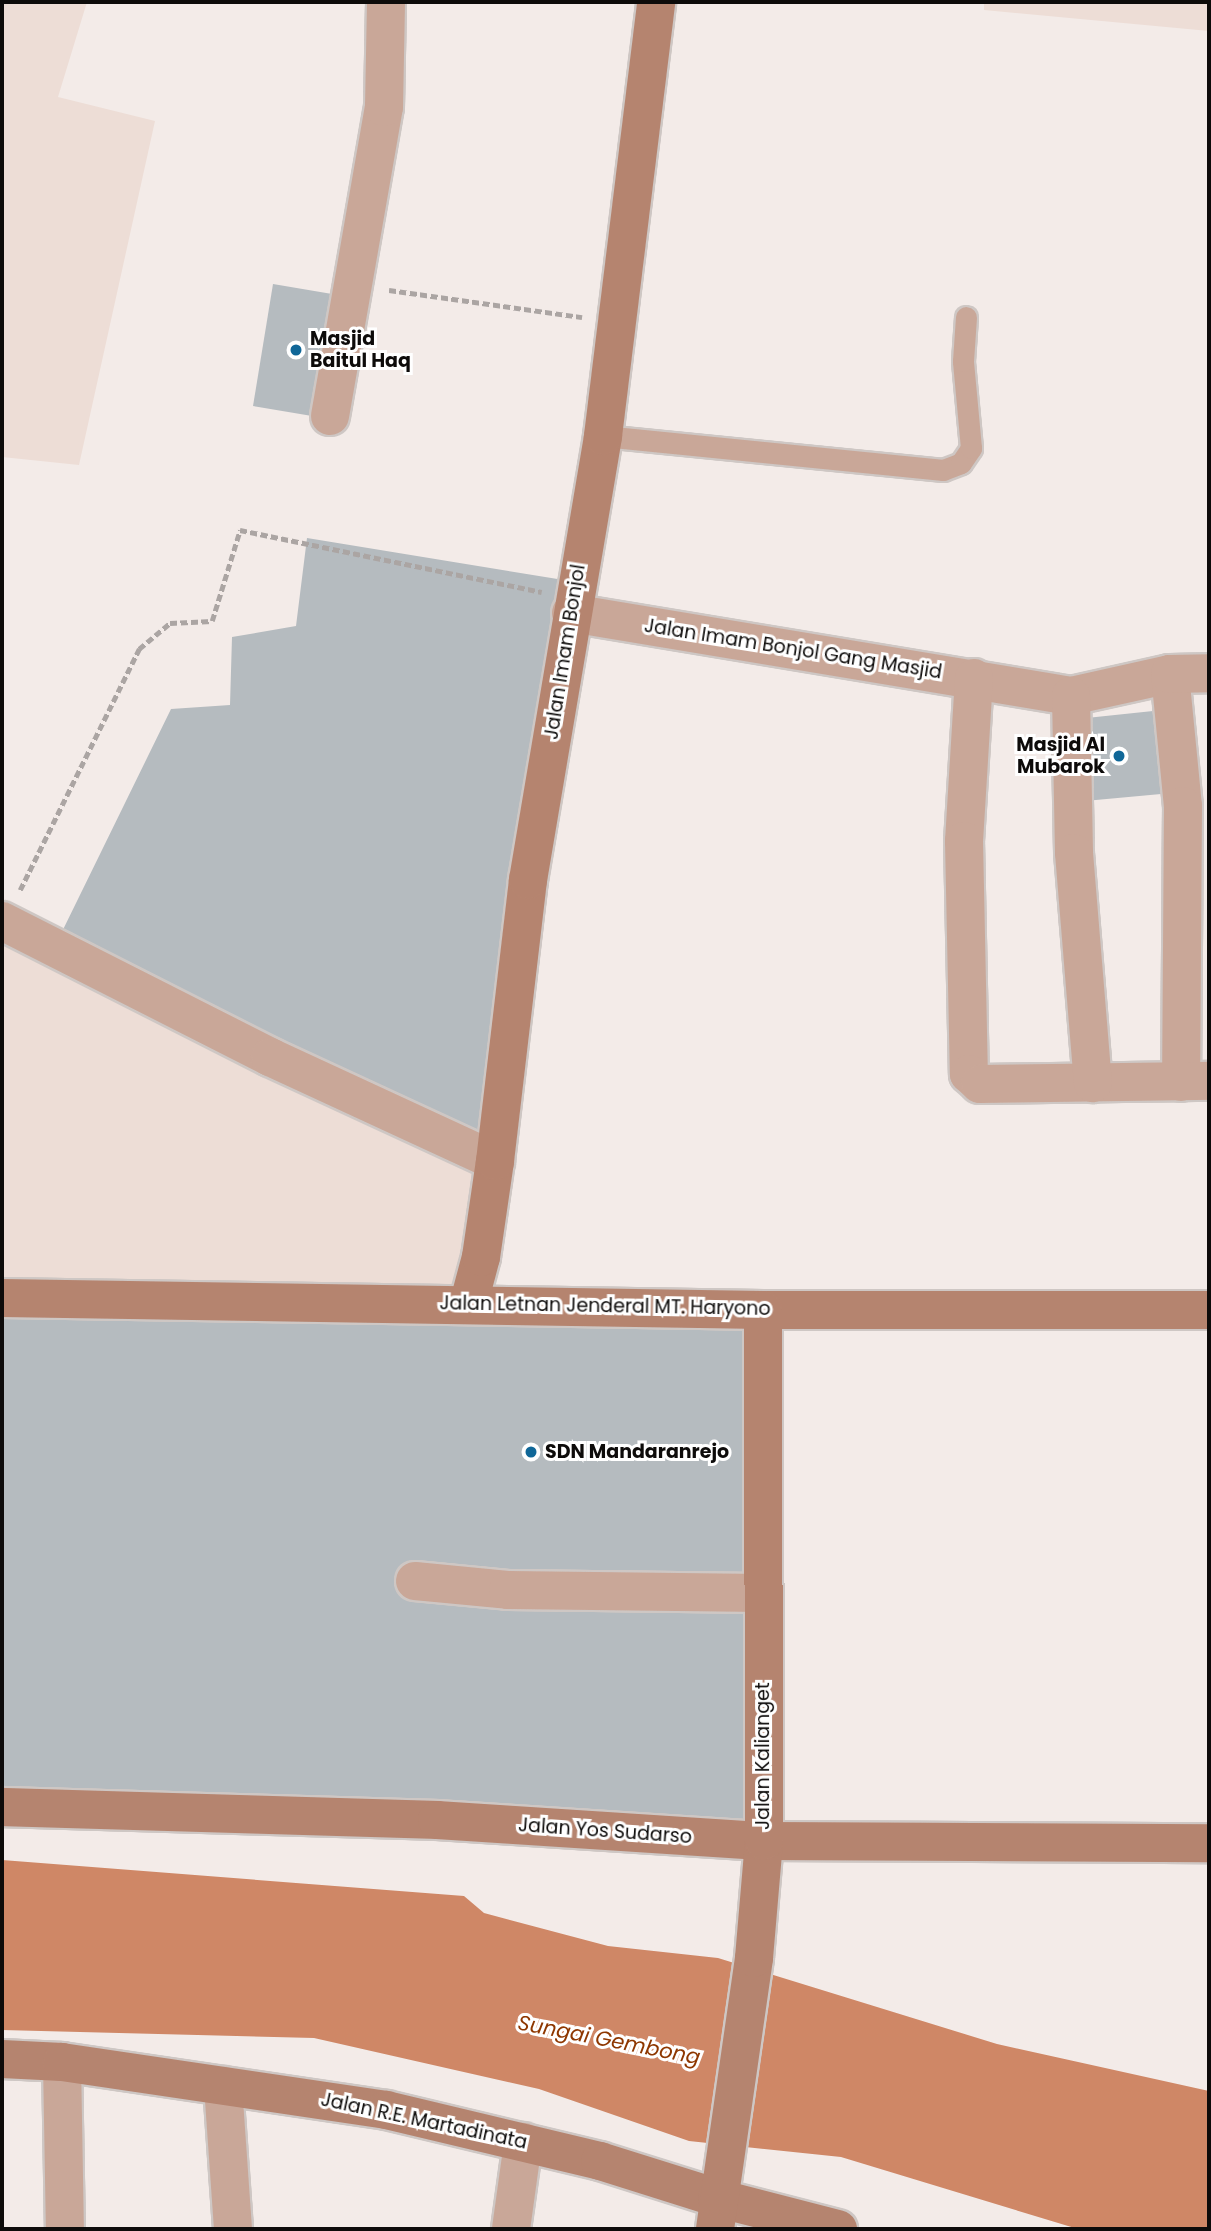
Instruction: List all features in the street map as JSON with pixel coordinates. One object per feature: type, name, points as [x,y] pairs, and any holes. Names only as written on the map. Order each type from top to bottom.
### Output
[{"type":"street","points":[[330,415],[384,107],[386,2]]},
{"type":"street","name":"Jalan Imam Bonjol","points":[[470,1302],[481,1257],[495,1161],[528,880],[572,606],[603,436],[656,2]]},
{"type":"street","name":"Jalan Imam Bonjol Gang Masjid","points":[[572,606],[974,678],[1014,689],[1071,696],[1170,674],[1209,673]]},
{"type":"street","points":[[974,678],[964,841],[969,1074],[980,1084],[1195,1082],[1183,806],[1170,674]]},
{"type":"street","points":[[1071,696],[1074,853],[1094,1083]]},
{"type":"street","points":[[3,922],[270,1057],[495,1161]]},
{"type":"street","name":"Jalan Letnan Jenderal MT. Haryono","points":[[2,1298],[470,1302],[762,1310],[1209,1310]]},
{"type":"street","name":"Jalan Kalianget","points":[[719,2197],[754,1958],[764,1841],[762,1310]]},
{"type":"street","points":[[415,1581],[508,1590],[763,1593]]},
{"type":"street","name":"Jalan Yos Sudarso","points":[[2,1807],[438,1820],[764,1841],[1209,1843]]},
{"type":"street","name":"Jalan R.E. Martadinata","points":[[2,2059],[62,2062],[374,2107],[523,2141],[838,2229]]},
{"type":"street","points":[[62,2062],[65,2229]]},
{"type":"street","points":[[223,2086],[233,2229]]},
{"type":"street","points":[[512,2229],[523,2141]]},
{"type":"lane","points":[[603,436],[943,470],[961,463],[971,448],[963,361],[966,317]]},
{"type":"path","points":[[353,285],[617,322]]},
{"type":"path","points":[[3,922],[139,649],[170,623],[212,621],[240,530],[572,606]]},
{"type":"shaded area","points":[[2,2],[87,2],[58,97],[155,121],[79,465],[2,457]]},
{"type":"shaded area","points":[[984,2],[1209,2],[1209,31],[984,10]]},
{"type":"shaded area","points":[[2,921],[495,1161],[469,1302],[2,1298]]},
{"type":"water","name":"Sungai Gembong","points":[[2,1860],[464,1896],[484,1913],[608,1946],[718,1958],[997,2044],[1209,2091],[1209,2229],[1078,2229],[841,2157],[689,2141],[539,2089],[314,2038],[2,2030]]},
{"type":"building","name":"Masjid Baitul Haq","points":[[273,284],[338,295],[318,417],[253,406]]},
{"type":"building","points":[[307,538],[576,582],[495,1161],[55,946],[171,709],[230,705],[232,637],[296,626]]},
{"type":"building","name":"Masjid Al Mubarok","points":[[1153,711],[1161,794],[1085,801],[1077,719]]},
{"type":"building","name":"SDN Mandaranrejo","points":[[2,1298],[763,1310],[764,1841],[2,1807]]},
{"type":"place","name":"Masjid Baitul Haq","points":[[296,350]]},
{"type":"place","name":"Masjid Al Mubarok","points":[[1119,756]]},
{"type":"place","name":"SDN Mandaranrejo","points":[[531,1452]]}]
